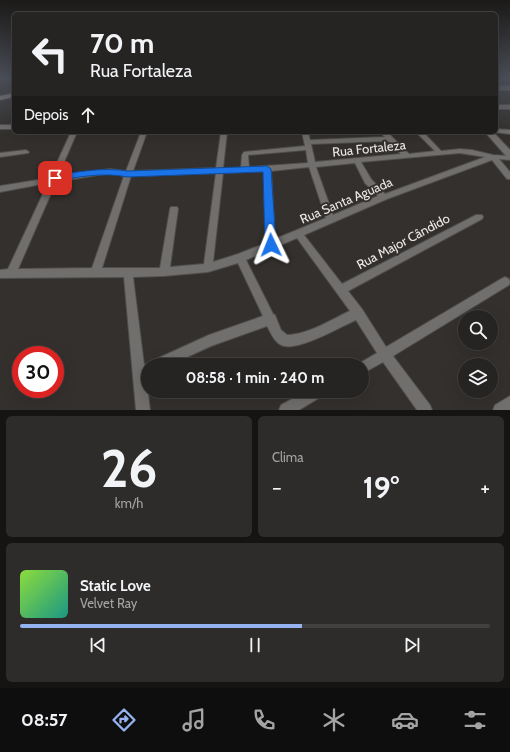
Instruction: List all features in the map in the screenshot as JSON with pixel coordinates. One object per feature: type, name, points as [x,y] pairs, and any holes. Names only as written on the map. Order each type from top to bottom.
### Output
[{"type":"street","points":[[498,107],[510,107]]},
{"type":"street","points":[[0,127],[12,127]]},
{"type":"street","points":[[498,131],[510,132]]},
{"type":"street","points":[[12,274],[73,134]]},
{"type":"street","points":[[96,272],[128,174],[143,134]]},
{"type":"street","points":[[208,268],[224,134]]},
{"type":"street","points":[[305,134],[312,165],[331,220]]},
{"type":"street","points":[[385,134],[407,156]]},
{"type":"street","points":[[421,134],[439,152]]},
{"type":"street","points":[[491,134],[510,157]]},
{"type":"street","points":[[245,170],[244,154],[246,153],[307,145],[390,140]]},
{"type":"street","points":[[0,156],[26,152]]},
{"type":"street","name":"Rua Fortaleza","points":[[0,189],[55,178],[110,171],[128,174],[267,169],[439,152],[472,152],[493,157]]},
{"type":"street","points":[[493,157],[510,177]]},
{"type":"street","name":"Rua Santa Aguada","points":[[0,274],[164,272],[208,268],[240,258],[384,197],[493,157],[510,157]]},
{"type":"street","points":[[357,161],[368,181],[384,197]]},
{"type":"street","points":[[267,169],[271,245]]},
{"type":"street","points":[[164,272],[174,209]]},
{"type":"street","name":"Rua Major Cândido","points":[[340,290],[479,217]]},
{"type":"street","points":[[299,234],[358,313],[385,355],[425,410]]},
{"type":"street","points":[[240,258],[271,318],[277,334],[285,341],[297,341],[358,313]]},
{"type":"street","points":[[128,272],[142,358]]},
{"type":"street","points":[[369,364],[505,282]]},
{"type":"street","points":[[171,358],[210,340],[271,318]]},
{"type":"street","points":[[143,398],[143,410]]},
{"type":"street","points":[[286,410],[307,398]]},
{"type":"street","points":[[500,410],[510,402]]},
{"type":"route","points":[[55,178],[110,171],[128,174],[267,169],[271,245]]}]
